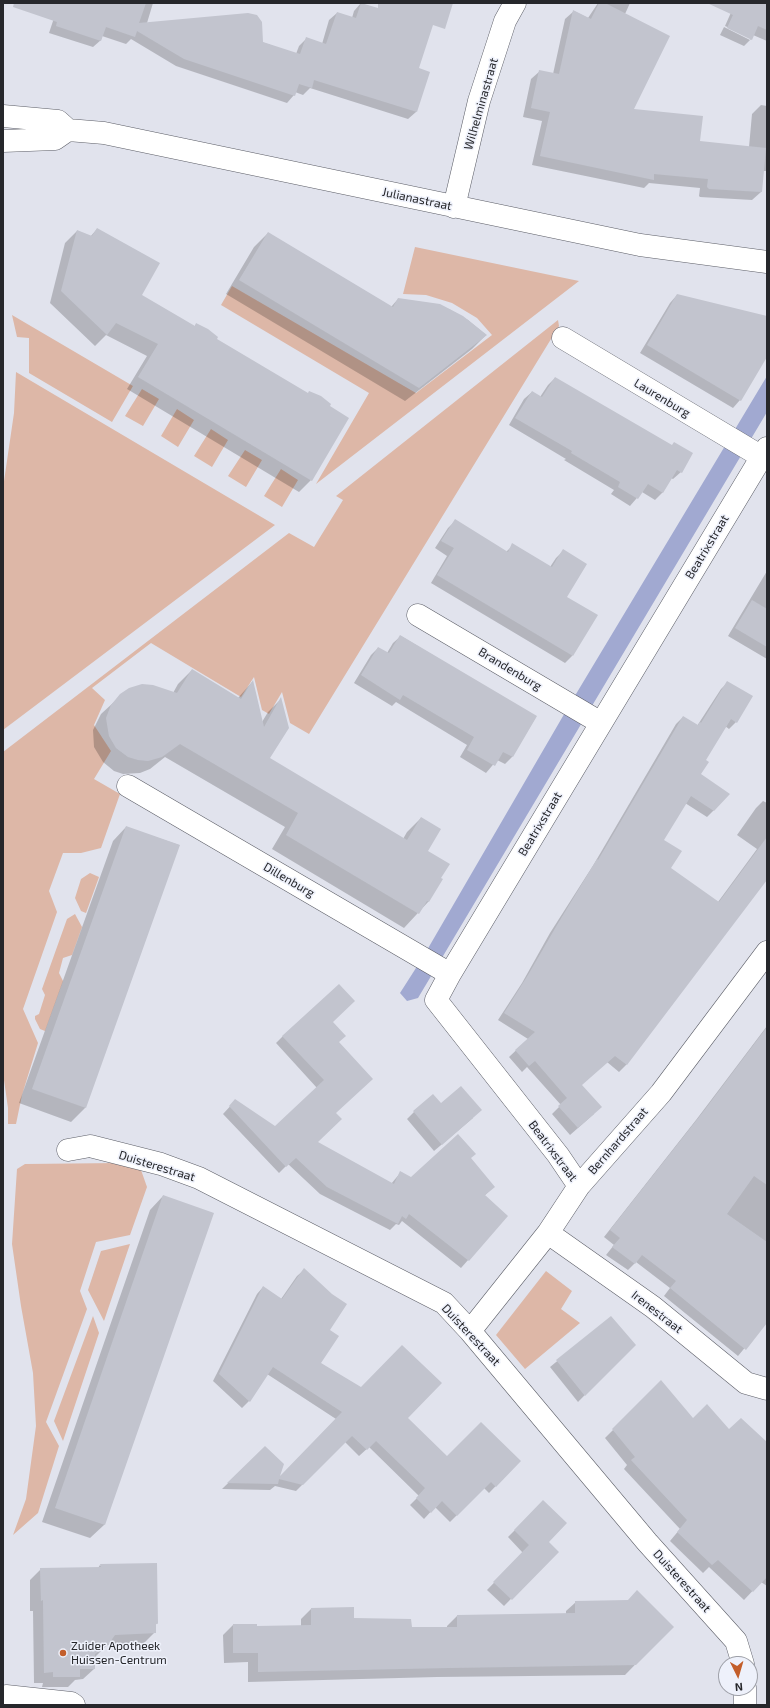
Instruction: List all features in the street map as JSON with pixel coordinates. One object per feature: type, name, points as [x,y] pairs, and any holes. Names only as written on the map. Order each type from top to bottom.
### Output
[{"type":"street","name":"Wilhelminastraat","points":[[454,207],[479,101],[505,22],[514,3]]},
{"type":"street","name":"Julianastraat","points":[[3,116],[58,121],[68,130],[104,133],[126,137],[640,245],[767,262]]},
{"type":"street","points":[[3,141],[55,139],[68,130]]},
{"type":"street","name":"Laurenburg","points":[[563,338],[751,448]]},
{"type":"street","name":"Beatrixstraat","points":[[579,1186],[558,1155],[436,1000],[437,965],[586,714],[751,448]]},
{"type":"street","name":"Brandenburg","points":[[418,615],[586,714]]},
{"type":"street","name":"Dillenburg","points":[[128,786],[437,965]]},
{"type":"street","name":"Bernhardstraat","points":[[470,1331],[548,1233],[579,1186],[661,1093],[767,952]]},
{"type":"street","name":"Duisterestraat","points":[[68,1150],[90,1146],[161,1164],[199,1178],[444,1304],[470,1331],[647,1542],[736,1640],[741,1656]]},
{"type":"street","name":"Irenestraat","points":[[548,1233],[653,1308],[746,1383],[767,1389]]},
{"type":"street","points":[[5,1697],[71,1703],[74,1705]]},
{"type":"shaded area","points":[[415,247],[579,281],[316,484],[369,393],[221,305],[232,286],[416,393],[492,335],[477,318],[452,303],[426,295],[403,294]]},
{"type":"shaded area","points":[[12,315],[133,386],[112,422],[29,373],[29,338],[17,337]]},
{"type":"shaded area","points":[[558,320],[559,326],[309,734],[290,723],[282,692],[269,714],[262,710],[254,677],[241,697],[151,643],[92,688],[105,700],[94,725],[111,751],[94,779],[120,794],[101,848],[81,853],[63,853],[49,891],[57,912],[23,1009],[38,1043],[22,1095],[16,1124],[8,1124],[8,1108],[3,1073],[3,752],[289,533],[314,547],[343,500],[336,496]]},
{"type":"shaded area","points":[[16,372],[275,525],[3,730],[3,488],[14,413]]},
{"type":"shaded area","points":[[142,389],[159,399],[143,426],[125,416]]},
{"type":"shaded area","points":[[177,409],[194,420],[178,447],[161,436]]},
{"type":"shaded area","points":[[211,429],[228,440],[212,467],[194,456]]},
{"type":"shaded area","points":[[245,450],[262,460],[246,487],[228,476]]},
{"type":"shaded area","points":[[281,469],[298,480],[282,507],[264,496]]},
{"type":"shaded area","points":[[90,873],[99,877],[86,913],[81,911],[75,898],[81,879]]},
{"type":"shaded area","points":[[75,914],[82,927],[72,955],[63,958],[59,973],[63,981],[45,1031],[40,1029],[35,1016],[39,1014],[45,995],[42,989],[67,919]]},
{"type":"shaded area","points":[[119,1163],[141,1170],[147,1187],[130,1235],[96,1242],[80,1291],[87,1309],[46,1422],[59,1446],[38,1513],[13,1535],[26,1499],[36,1426],[33,1373],[12,1244],[17,1169],[25,1164]]},
{"type":"shaded area","points":[[130,1244],[104,1321],[88,1290],[101,1251]]},
{"type":"shaded area","points":[[546,1271],[572,1291],[561,1309],[580,1323],[525,1369],[496,1335]]},
{"type":"shaded area","points":[[93,1316],[99,1333],[63,1441],[54,1421]]},
{"type":"water","points":[[767,376],[767,412],[418,998],[407,1001],[400,993],[423,957],[570,704]]},
{"type":"building","points":[[14,3],[146,3],[139,23],[248,13],[257,15],[262,22],[263,42],[300,54],[306,37],[326,44],[337,12],[356,18],[361,3],[378,8],[378,3],[453,3],[445,29],[433,25],[419,68],[430,72],[417,112],[314,80],[312,88],[299,84],[295,96],[184,59],[137,31],[135,37],[106,27],[101,41],[56,26],[57,22],[13,7]]},
{"type":"building","points":[[599,3],[605,3],[670,36],[634,109],[703,116],[700,141],[766,148],[762,192],[709,189],[707,187],[708,179],[654,174],[654,180],[540,156],[550,112],[531,108],[539,70],[559,74],[573,10],[591,19]]},
{"type":"building","points":[[707,3],[767,3],[767,30],[758,26],[752,40],[727,28],[733,15]]},
{"type":"building","points":[[97,228],[160,263],[142,295],[195,326],[196,323],[208,329],[218,337],[217,339],[308,393],[309,391],[321,396],[331,404],[330,406],[349,418],[312,481],[138,377],[158,344],[116,323],[107,335],[61,291],[77,230],[92,236]]},
{"type":"building","points":[[268,232],[393,307],[398,298],[440,304],[463,316],[487,335],[419,388],[239,280]]},
{"type":"building","points":[[677,294],[767,316],[767,357],[741,401],[647,345]]},
{"type":"building","points":[[555,377],[672,445],[674,442],[693,453],[682,473],[677,470],[663,493],[648,484],[638,499],[618,487],[620,482],[571,453],[572,451],[515,418],[532,391],[542,397]]},
{"type":"building","points":[[455,519],[508,552],[512,543],[552,567],[563,549],[587,564],[567,597],[598,615],[573,656],[437,575],[454,548],[441,541]]},
{"type":"building","points":[[752,600],[767,609],[767,647],[735,628]]},
{"type":"building","points":[[400,635],[537,716],[513,757],[503,752],[495,766],[467,750],[474,737],[403,695],[400,700],[361,675],[378,647],[389,653]]},
{"type":"building","points":[[192,669],[241,699],[253,680],[264,727],[281,697],[289,728],[270,758],[407,840],[421,817],[441,829],[428,851],[450,864],[429,902],[427,901],[419,914],[286,835],[298,813],[180,744],[162,757],[148,761],[128,757],[116,748],[109,736],[106,718],[111,705],[120,694],[129,688],[142,684],[153,685],[177,693]]},
{"type":"building","points":[[727,681],[753,696],[737,723],[731,719],[706,760],[709,762],[701,774],[730,794],[714,811],[691,796],[664,840],[682,851],[671,868],[719,902],[767,837],[767,880],[627,1065],[615,1056],[582,1085],[602,1107],[578,1128],[558,1106],[567,1098],[535,1061],[529,1066],[515,1050],[535,1032],[504,1013],[597,859],[598,860],[683,716],[698,725],[700,722],[701,723]]},
{"type":"building","points":[[126,826],[180,845],[86,1108],[32,1089]]},
{"type":"building","points":[[339,984],[355,1001],[333,1022],[346,1036],[339,1042],[373,1079],[336,1113],[342,1119],[318,1142],[394,1184],[400,1171],[411,1177],[458,1134],[476,1154],[471,1158],[495,1187],[485,1195],[508,1216],[469,1261],[409,1214],[406,1219],[402,1216],[398,1224],[327,1187],[296,1158],[286,1167],[229,1106],[235,1099],[275,1126],[324,1080],[282,1036]]},
{"type":"building","points":[[767,1027],[767,1185],[754,1176],[727,1214],[767,1242],[767,1323],[746,1350],[670,1288],[676,1281],[642,1255],[635,1264],[612,1247],[620,1238],[610,1230],[703,1112]]},
{"type":"building","points":[[461,1086],[482,1110],[442,1145],[413,1111],[433,1094],[441,1103]]},
{"type":"building","points":[[163,1195],[214,1213],[105,1525],[55,1508]]},
{"type":"building","points":[[304,1268],[332,1294],[347,1304],[330,1330],[339,1336],[321,1363],[361,1387],[402,1345],[442,1383],[408,1418],[447,1456],[481,1422],[521,1461],[496,1487],[491,1482],[457,1516],[442,1501],[431,1513],[416,1498],[425,1488],[376,1441],[367,1450],[352,1436],[303,1485],[279,1479],[278,1484],[227,1483],[265,1446],[284,1464],[280,1476],[342,1412],[273,1367],[250,1402],[219,1374],[263,1286],[282,1299]]},
{"type":"building","points":[[611,1316],[636,1345],[585,1396],[556,1360]]},
{"type":"building","points":[[661,1380],[693,1418],[707,1404],[729,1429],[741,1418],[767,1442],[767,1577],[753,1592],[718,1560],[712,1565],[677,1532],[687,1520],[631,1460],[635,1457],[612,1429]]},
{"type":"building","points":[[543,1500],[567,1523],[549,1542],[559,1552],[512,1600],[493,1582],[529,1545],[514,1530]]},
{"type":"building","points":[[157,1563],[158,1624],[156,1623],[156,1633],[115,1635],[108,1645],[95,1654],[95,1669],[80,1669],[80,1677],[53,1677],[53,1672],[44,1673],[43,1600],[41,1601],[40,1568],[101,1567],[100,1564]]},
{"type":"building","points":[[637,1590],[674,1627],[636,1665],[258,1672],[258,1653],[233,1653],[233,1624],[257,1624],[257,1626],[311,1625],[311,1608],[354,1607],[354,1618],[411,1619],[412,1627],[457,1627],[457,1615],[575,1613],[575,1601],[628,1600]]},
{"type":"place","name":"Zuider Apotheek Huissen-Centrum","points":[[63,1653]]}]
